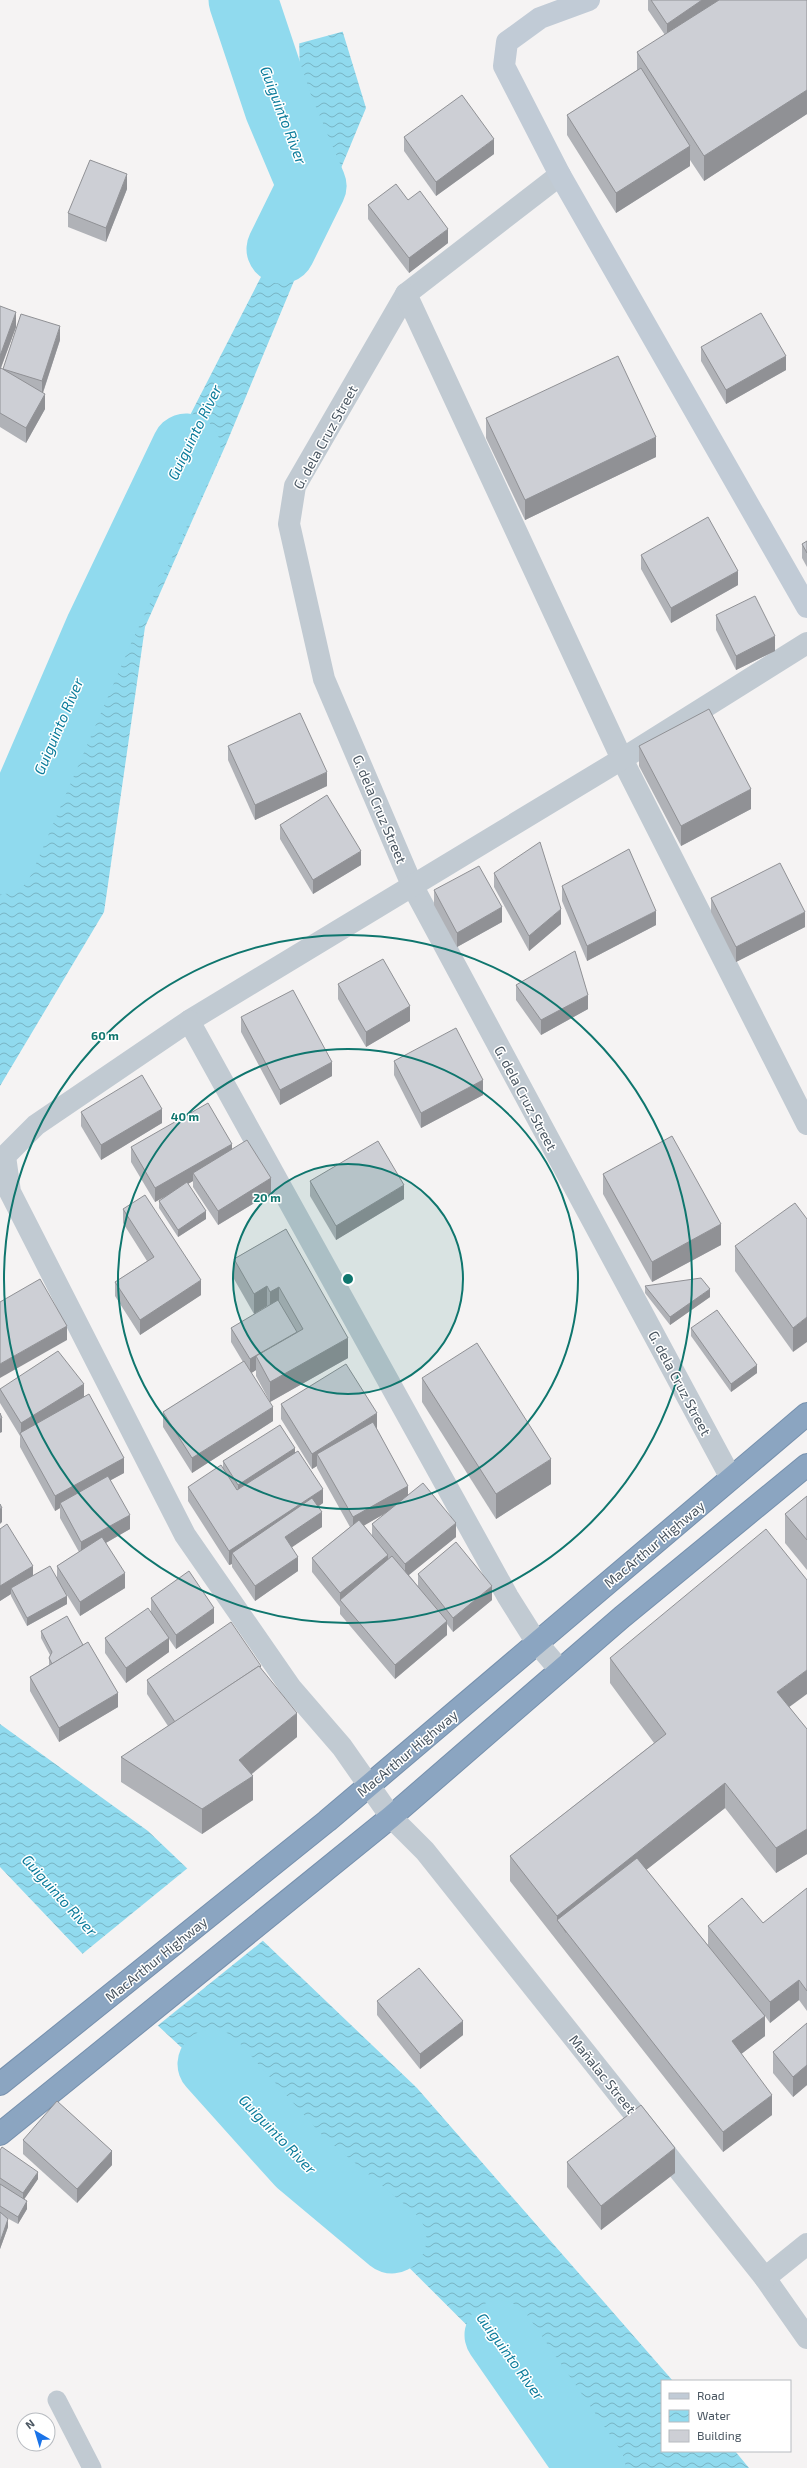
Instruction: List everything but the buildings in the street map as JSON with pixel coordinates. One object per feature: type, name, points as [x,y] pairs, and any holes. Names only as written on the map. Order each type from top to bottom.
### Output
[{"type":"highway","name":"MacArthur Highway","points":[[0,2084],[327,1821],[368,1784],[537,1644],[807,1414]]},
{"type":"highway","points":[[0,2134],[391,1817],[560,1670],[807,1465]]},
{"type":"street","points":[[589,0],[540,18],[507,42],[504,66],[560,175],[807,607]]},
{"type":"street","name":"G. dela Cruz Street","points":[[560,175],[406,294],[295,486],[288,524],[324,679],[412,885],[731,1478]]},
{"type":"street","points":[[406,294],[622,760],[807,1124]]},
{"type":"street","points":[[560,1670],[537,1644],[508,1597],[189,1021],[412,885],[622,760],[807,643]]},
{"type":"street","name":"Mañalac Street","points":[[189,1021],[36,1125],[5,1156],[10,1192],[185,1535],[291,1688],[342,1747],[391,1817],[425,1851],[765,2278],[807,2338]]},
{"type":"street","points":[[765,2278],[807,2244]]},
{"type":"lane","points":[[57,2400],[92,2468]]},
{"type":"water","points":[[333,0],[366,108],[227,442],[145,627],[104,912],[0,1086],[0,890],[81,755],[165,464],[302,197],[299,32]]},
{"type":"water","points":[[0,1724],[148,1831],[417,2088],[672,2380],[661,2380],[661,2452],[736,2452],[749,2468],[594,2468],[547,2405],[279,2138],[98,1970],[0,1867]]},
{"type":"pier","points":[[289,0],[335,0],[345,31],[297,44],[297,33]]},
{"type":"pier","points":[[189,1867],[265,1939],[156,2027],[81,1955]]},
{"type":"waterway","name":"Guiguinto River","points":[[243,0],[279,108],[312,186],[281,249]]},
{"type":"waterway","name":"Guiguinto River","points":[[0,860],[100,628],[186,448]]},
{"type":"waterway","name":"Guiguinto River","points":[[212,2064],[300,2162],[392,2239]]},
{"type":"waterway","name":"Guiguinto River","points":[[499,2335],[591,2468]]}]
